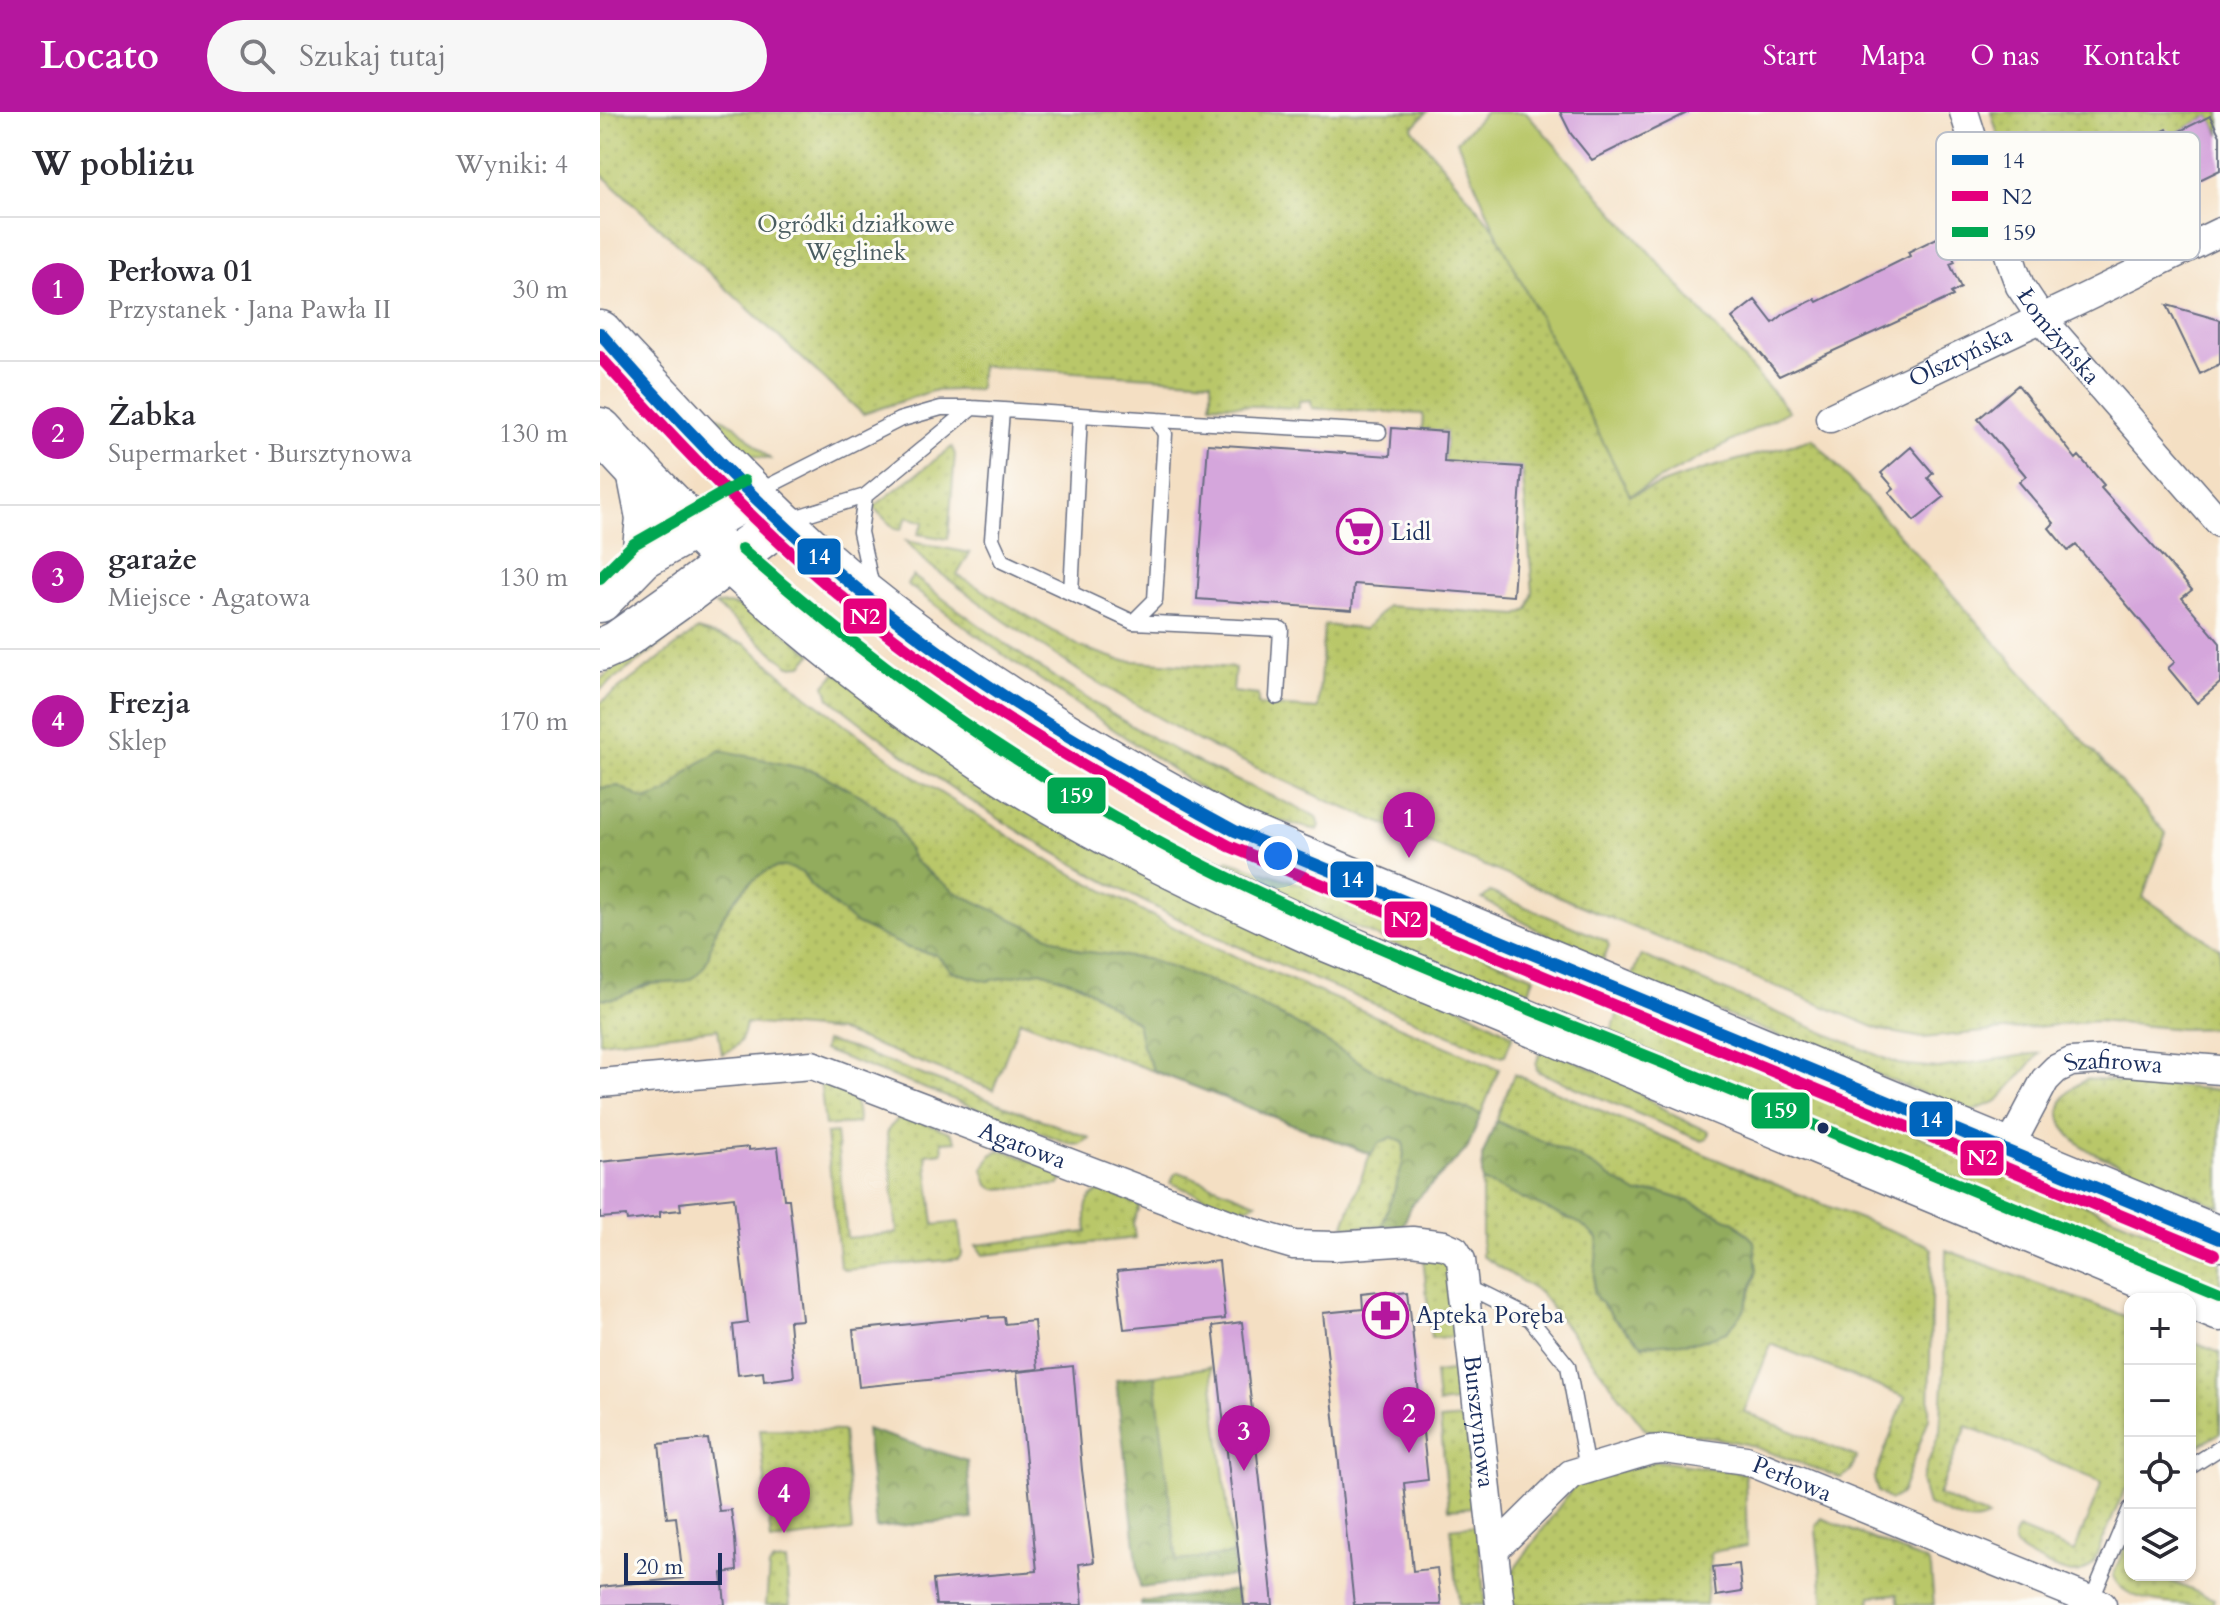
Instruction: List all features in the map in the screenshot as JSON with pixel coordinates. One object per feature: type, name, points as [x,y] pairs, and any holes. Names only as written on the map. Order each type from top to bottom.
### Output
[{"type":"main road","points":[[600,333],[766,509],[875,603],[972,674],[1140,780],[1235,831],[1610,989],[2220,1239]]},
{"type":"main road","points":[[600,430],[638,472],[731,561],[834,650],[989,762],[1069,811],[1215,889],[1331,941],[2220,1309]]},
{"type":"street","name":"Łomżyńska","points":[[1964,112],[1970,132]]},
{"type":"street","name":"Olsztyńska","points":[[2200,242],[2220,232]]},
{"type":"street","name":"Łomżyńska","points":[[2011,260],[2020,286],[2042,319],[2220,523]]},
{"type":"street","name":"Olsztyńska","points":[[1830,418],[2163,260]]},
{"type":"street","points":[[638,472],[647,518],[643,557]]},
{"type":"street","points":[[600,601],[643,557],[696,528],[766,509]]},
{"type":"street","points":[[600,650],[616,643],[731,561],[766,509]]},
{"type":"street","name":"Szafirowa","points":[[2008,1150],[2045,1080],[2056,1069],[2071,1062],[2104,1060],[2220,1070]]},
{"type":"street","name":"Agatowa","points":[[600,1083],[812,1065],[1155,1197],[1294,1245],[1412,1241],[1444,1245]]},
{"type":"street","name":"Bursztynowa","points":[[1444,1245],[1455,1250],[1461,1260],[1500,1605]]},
{"type":"street","name":"Perłowa","points":[[1495,1549],[1571,1474],[1651,1450],[1664,1449],[1746,1460],[2096,1603]]},
{"type":"lane","points":[[766,509],[899,420],[941,408],[1379,432]]},
{"type":"lane","points":[[766,509],[865,496],[972,408]]},
{"type":"lane","points":[[1002,411],[992,539],[1002,561],[1133,622],[1281,629],[1277,697]]},
{"type":"lane","points":[[1071,593],[1080,416]]},
{"type":"lane","points":[[1133,622],[1155,600],[1165,434],[1157,420]]},
{"type":"lane","points":[[865,496],[860,532],[875,603]]},
{"type":"lane","points":[[1463,1286],[1530,1319],[1568,1366],[1587,1469]]},
{"type":"lane","points":[[2196,1463],[2220,1448]]},
{"type":"lane","points":[[2096,1603],[2124,1526]]},
{"type":"green space","name":"Ogródki działkowe Węglinek","points":[[600,112],[1427,112],[1412,128],[1495,230],[1630,495],[1702,470],[1813,439],[2166,833],[2143,897],[2220,949],[2220,1028],[2181,1029],[2097,1021],[1923,1038],[1881,1030],[1326,800],[1199,741],[1085,675],[1003,620],[928,564],[906,541],[970,553],[957,575],[1081,647],[1120,660],[1235,668],[1233,692],[1258,695],[1258,705],[1318,709],[1324,625],[1365,629],[1387,606],[1518,615],[1528,610],[1533,592],[1522,467],[1444,462],[1446,432],[1422,430],[1423,414],[1312,408],[1311,400],[1299,401],[1299,408],[1211,404],[1211,381],[981,366],[979,389],[932,391],[863,414],[600,173]]},
{"type":"green space","points":[[1486,112],[1526,112],[1789,411],[1630,495],[1495,230],[1457,141]]},
{"type":"green space","points":[[1991,112],[2220,112],[2220,135],[2210,116],[2178,132],[1997,132]]},
{"type":"green space","points":[[715,415],[735,425],[770,459],[741,451],[727,442],[705,421]]},
{"type":"green space","points":[[952,447],[955,455],[948,539],[918,534],[924,522],[907,517],[901,530],[895,529],[873,507]]},
{"type":"green space","points":[[913,576],[1075,691],[1195,761],[1317,817],[1318,830],[1258,816],[1213,797],[995,649],[907,584]]},
{"type":"green space","points":[[728,604],[758,611],[812,654],[802,665],[789,666],[715,605]]},
{"type":"green space","points":[[689,615],[687,625],[600,690],[600,679]]},
{"type":"green space","points":[[697,630],[745,644],[807,696],[915,777],[1057,866],[1202,942],[1499,1069],[1467,1149],[1412,1204],[1403,1225],[1349,1227],[1344,1225],[1370,1154],[1020,1020],[993,1090],[839,1031],[746,1023],[739,1043],[722,1054],[718,1029],[600,1042],[600,703]]},
{"type":"green space","points":[[836,673],[1513,1035],[1505,1055],[1500,1056],[1250,952],[1164,912],[1064,858],[920,766],[829,698],[825,685]]},
{"type":"green space","points":[[720,750],[815,771],[862,796],[894,821],[914,861],[957,893],[1081,951],[1147,959],[1220,985],[1291,1021],[1402,1087],[1481,1114],[1467,1149],[1412,1204],[1403,1225],[1382,1226],[1400,1175],[1404,1143],[1392,1137],[1379,1143],[1371,1154],[1154,1071],[1142,1046],[1137,1023],[1079,984],[1041,971],[987,981],[953,972],[936,955],[908,948],[856,924],[810,885],[803,873],[787,867],[763,873],[743,890],[720,923],[707,960],[695,976],[685,981],[647,985],[619,997],[600,998],[600,788],[619,786],[645,800],[668,792],[693,767]]},
{"type":"green space","points":[[1227,860],[1356,902],[1534,977],[1525,1002],[1223,869]]},
{"type":"green space","points":[[1490,892],[1607,941],[1609,946],[1601,965],[1482,899]]},
{"type":"green space","points":[[1641,955],[1898,1064],[1938,1068],[2040,1053],[1998,1101],[1970,1112],[1631,977]]},
{"type":"green space","points":[[1619,1011],[2220,1261],[2220,1287],[1609,1035]]},
{"type":"green space","points":[[825,1041],[1090,1138],[1080,1144],[1068,1143],[823,1050]]},
{"type":"green space","points":[[1542,1047],[1615,1078],[1675,1116],[1709,1132],[1707,1139],[1702,1141],[1537,1071],[1536,1064]]},
{"type":"green space","points":[[1514,1074],[1932,1249],[1929,1418],[1901,1494],[1890,1500],[1878,1492],[1874,1479],[1905,1397],[1771,1344],[1744,1412],[1857,1457],[1850,1472],[1841,1478],[1746,1444],[1694,1434],[1646,1430],[1540,1293],[1482,1256],[1482,1157]]},
{"type":"green space","points":[[2087,1079],[2220,1090],[2220,1207],[2091,1152],[2069,1134],[2060,1115],[2061,1106],[2065,1096]]},
{"type":"green space","points":[[820,1080],[853,1098],[858,1123],[825,1126]]},
{"type":"green space","points":[[903,1115],[950,1132],[956,1141],[942,1142],[943,1152],[926,1154],[934,1225],[959,1222],[962,1254],[958,1259],[845,1270],[840,1266],[826,1134],[836,1133],[847,1238],[897,1233],[887,1134]]},
{"type":"green space","points":[[1496,1121],[1578,1157],[1638,1194],[1659,1192],[1735,1222],[1754,1241],[1757,1271],[1744,1311],[1727,1332],[1698,1342],[1642,1345],[1614,1319],[1593,1293],[1598,1239],[1581,1224],[1482,1181],[1482,1157]]},
{"type":"green space","points":[[1007,1151],[1060,1173],[1064,1179],[1059,1185],[995,1189],[988,1185],[983,1169],[991,1155]]},
{"type":"green space","points":[[1179,1172],[1256,1202],[1248,1207],[1233,1209],[1171,1183]]},
{"type":"green space","points":[[1102,1190],[1140,1205],[1133,1223],[1135,1238],[983,1255],[976,1245],[1087,1232],[1088,1202]]},
{"type":"green space","points":[[1946,1250],[2124,1316],[2124,1491],[2093,1563],[2088,1568],[2076,1573],[2045,1564],[2017,1547],[2015,1535],[2018,1529],[2074,1552],[2102,1482],[1967,1426],[1938,1495],[1988,1517],[1982,1521],[1967,1521],[1928,1505],[1921,1481],[1940,1431]]},
{"type":"green space","points":[[1423,1256],[1442,1258],[1448,1264],[1465,1401],[1438,1404],[1435,1373],[1457,1370],[1454,1337],[1431,1338]]},
{"type":"green space","points":[[2196,1343],[2220,1353],[2220,1433],[2196,1447]]},
{"type":"green space","points":[[1211,1367],[1233,1554],[1177,1561],[1155,1375]]},
{"type":"green space","points":[[1155,1375],[1177,1561],[1233,1554],[1235,1576],[1140,1588],[1116,1380]]},
{"type":"green space","points":[[1466,1418],[1475,1507],[1449,1509],[1440,1420]]},
{"type":"green space","points":[[760,1429],[843,1431],[852,1531],[771,1541]]},
{"type":"green space","points":[[866,1429],[967,1461],[972,1519],[876,1528]]},
{"type":"green space","points":[[1657,1461],[1745,1473],[1747,1546],[1711,1552],[1706,1605],[1511,1605],[1508,1578],[1576,1483]]},
{"type":"green space","points":[[1822,1518],[1928,1562],[1934,1605],[1899,1605],[1897,1594],[1871,1596],[1870,1605],[1824,1605],[1816,1530]]},
{"type":"green space","points":[[1477,1525],[1485,1605],[1459,1605],[1451,1528]]},
{"type":"green space","points":[[2124,1548],[2124,1581],[2170,1581],[2214,1599],[2212,1605],[2185,1605],[2141,1598],[2119,1586],[2113,1576]]},
{"type":"green space","points":[[786,1561],[790,1605],[766,1605],[769,1567],[773,1562]]},
{"type":"green space","points":[[1237,1590],[1238,1605],[1141,1605],[1141,1602]]},
{"type":"building","points":[[1560,112],[1689,112],[1592,160],[1571,134]]},
{"type":"building","points":[[2210,116],[2220,136],[2220,170],[2200,180],[2200,132],[2178,132]]},
{"type":"building","points":[[1936,238],[1936,260],[1954,260],[1950,264],[1961,288],[1951,293],[1953,296],[1779,376],[1732,318],[1755,300],[1773,323],[1784,314],[1815,299],[1817,302],[1910,256],[1908,252]]},
{"type":"building","points":[[2167,305],[2220,320],[2220,364],[2200,374]]},
{"type":"building","points":[[2018,385],[2076,459],[2079,456],[2104,485],[2101,488],[2192,590],[2182,598],[2220,643],[2220,683],[2197,703],[2168,668],[2175,662],[2123,600],[2076,545],[2068,551],[2049,528],[2054,523],[2019,482],[2026,476],[1978,419]]},
{"type":"building","name":"Lidl","points":[[1392,428],[1446,432],[1444,462],[1522,467],[1513,596],[1354,584],[1352,610],[1197,599],[1208,444],[1390,456]]},
{"type":"building","points":[[1911,447],[1933,473],[1928,478],[1944,497],[1914,521],[1889,492],[1894,488],[1881,473]]},
{"type":"building","points":[[749,1147],[749,1150],[778,1147],[784,1199],[789,1199],[802,1320],[789,1321],[794,1377],[764,1381],[763,1372],[738,1375],[733,1325],[748,1323],[734,1197],[680,1203],[681,1210],[660,1212],[660,1217],[627,1221],[626,1216],[600,1218],[600,1162]]},
{"type":"building","points":[[1219,1261],[1225,1319],[1124,1329],[1117,1271]]},
{"type":"building","points":[[1408,1290],[1428,1480],[1404,1483],[1413,1571],[1437,1568],[1441,1605],[1354,1605],[1323,1313],[1363,1309],[1362,1295]]},
{"type":"building","points":[[1004,1317],[1005,1324],[1034,1321],[1038,1369],[859,1387],[853,1330]]},
{"type":"building","points":[[1242,1322],[1273,1605],[1244,1605],[1213,1326]]},
{"type":"building","points":[[1073,1366],[1094,1562],[1079,1564],[1083,1605],[936,1605],[933,1580],[1037,1571],[1017,1372]]},
{"type":"building","points":[[708,1439],[719,1511],[731,1510],[735,1539],[737,1571],[722,1573],[725,1605],[600,1605],[600,1587],[683,1578],[676,1517],[667,1518],[659,1444]]},
{"type":"building","points":[[1739,1564],[1742,1592],[1716,1596],[1713,1567]]},
{"type":"transit line","name":"14","points":[[600,333],[728,471],[796,537],[867,597],[999,693],[1187,805],[1235,831],[2220,1239]]},
{"type":"transit line","name":"N2","points":[[600,357],[723,488],[855,608],[989,706],[1132,793],[1229,846],[2214,1254]]},
{"type":"transit line","name":"159","points":[[600,578],[634,544],[744,481]]},
{"type":"transit line","name":"159","points":[[742,549],[836,628],[985,738],[1089,804],[1207,867],[1404,958],[2220,1292]]},
{"type":"place","name":"Lidl","points":[[1360,532]]},
{"type":"place","name":"Perłowa 01","points":[[1409,858]]},
{"type":"place","name":"Apteka Poręba","points":[[1385,1315]]},
{"type":"place","name":"Żabka","points":[[1409,1453]]},
{"type":"place","name":"garaże","points":[[1244,1471]]},
{"type":"place","name":"Frezja","points":[[784,1533]]}]
